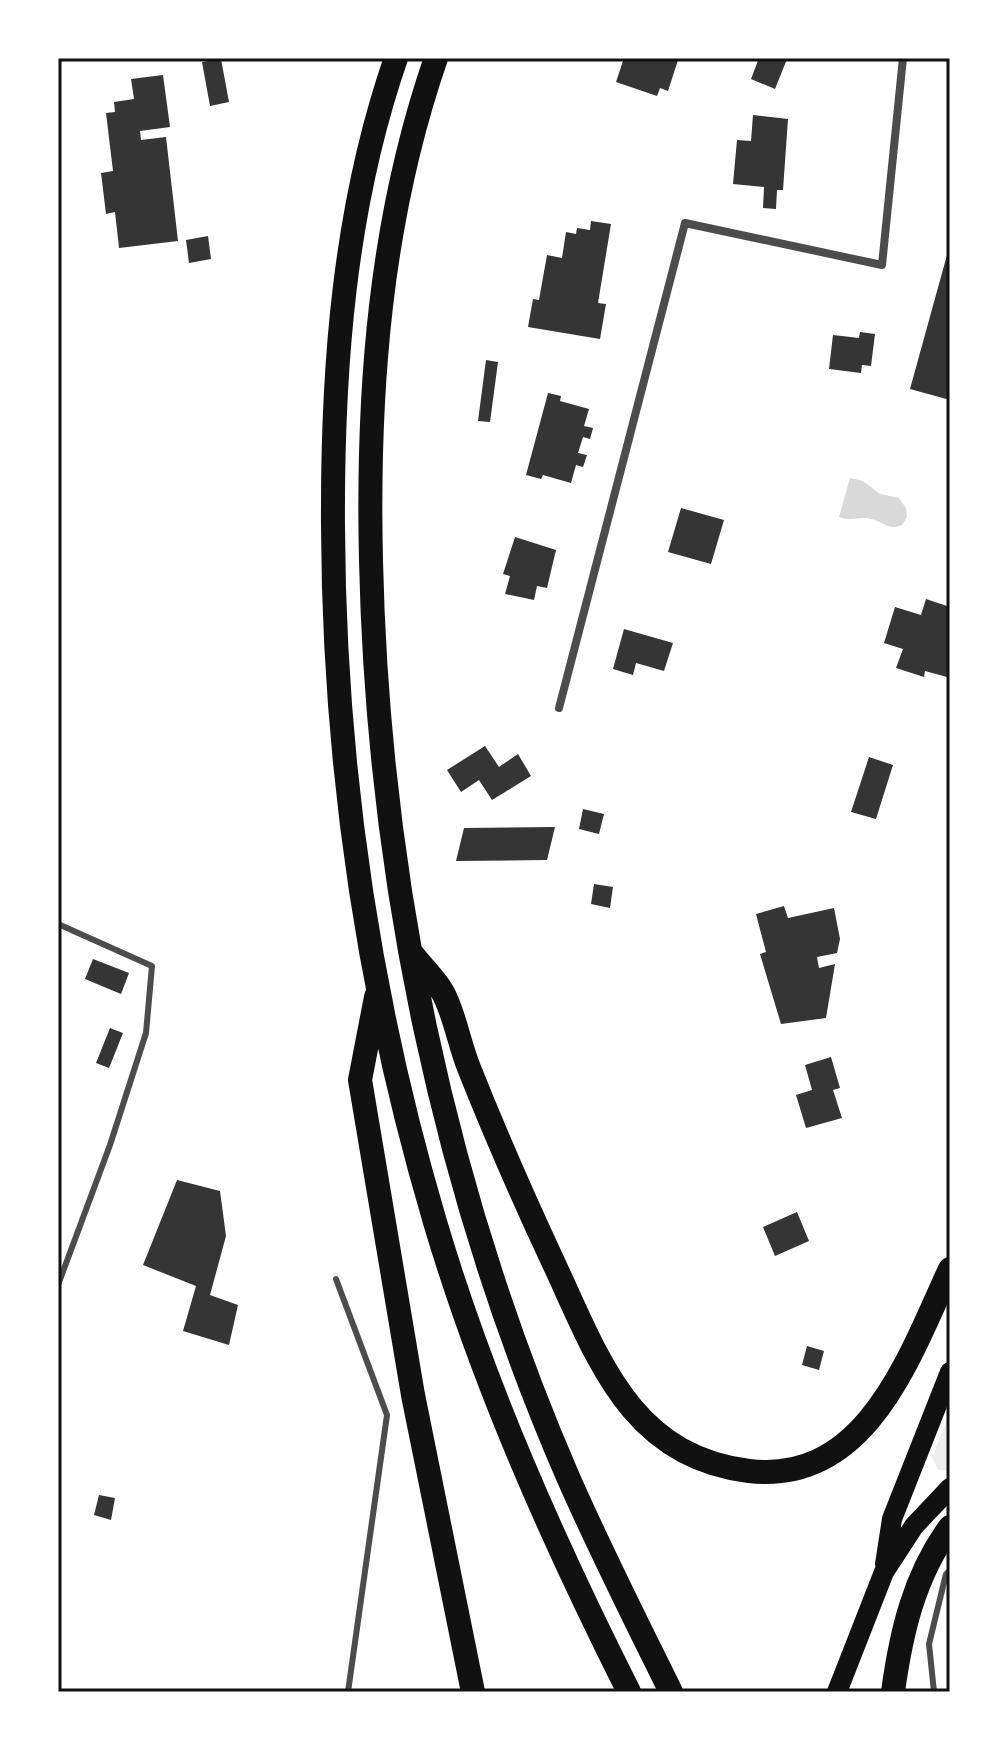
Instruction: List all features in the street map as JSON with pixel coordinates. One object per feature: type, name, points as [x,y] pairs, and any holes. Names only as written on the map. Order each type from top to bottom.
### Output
[{"type":"highway","points":[[396,58],[368,162],[350,250],[334,400],[333,614],[337,694],[361,891],[378,986],[435,1222],[466,1315],[533,1487],[629,1692]]},
{"type":"highway","points":[[436,58],[404,163],[389,239],[374,363],[370,538],[375,686],[392,836],[410,951],[444,1111],[505,1312],[567,1475],[671,1692]]},
{"type":"highway","points":[[410,951],[446,997],[456,1036],[504,1154],[598,1361],[631,1409],[685,1453],[713,1466],[758,1472],[811,1465],[841,1449],[883,1403],[901,1375],[950,1269]]},
{"type":"highway","points":[[378,986],[360,1080],[413,1395],[473,1692]]},
{"type":"highway","points":[[893,1692],[899,1645],[912,1598],[938,1544],[950,1527]]},
{"type":"main road","points":[[884,1572],[892,1519],[950,1372]]},
{"type":"main road","points":[[837,1692],[884,1572],[914,1526],[950,1488]]},
{"type":"street","points":[[559,708],[685,223],[882,265],[903,58]]},
{"type":"lane","points":[[58,924],[152,966],[146,1033],[110,1145],[58,1285]]},
{"type":"lane","points":[[336,1279],[387,1415],[348,1692]]},
{"type":"lane","points":[[934,1692],[929,1644],[946,1574],[950,1570]]},
{"type":"shaded area","points":[[850,478],[863,481],[880,494],[899,498],[906,508],[907,517],[902,525],[893,527],[871,519],[839,517]]},
{"type":"shaded area","points":[[950,1412],[950,1470],[938,1470],[932,1457]]},
{"type":"building","points":[[624,58],[678,60],[668,91],[660,88],[657,96],[616,82]]},
{"type":"building","points":[[759,58],[787,59],[775,89],[751,79]]},
{"type":"building","points":[[221,59],[229,102],[210,106],[202,62]]},
{"type":"building","points":[[163,75],[170,127],[140,131],[141,140],[166,137],[178,241],[119,248],[115,212],[106,214],[101,173],[113,171],[106,113],[115,112],[114,102],[134,99],[131,79]]},
{"type":"building","points":[[753,115],[788,119],[783,190],[777,190],[776,209],[763,208],[764,187],[733,184],[737,140],[751,141]]},
{"type":"building","points":[[591,221],[611,224],[598,303],[606,304],[600,339],[528,327],[533,299],[539,300],[547,255],[562,258],[566,232],[576,234],[577,228],[590,230]]},
{"type":"building","points":[[208,236],[211,259],[189,263],[186,240]]},
{"type":"building","points":[[947,255],[950,256],[950,400],[910,389]]},
{"type":"building","points":[[860,332],[875,334],[871,366],[862,365],[861,373],[829,369],[833,335],[859,338]]},
{"type":"building","points":[[486,360],[498,362],[490,422],[478,421]]},
{"type":"building","points":[[548,393],[561,396],[560,401],[589,409],[584,426],[593,428],[590,439],[583,437],[578,453],[587,455],[583,467],[576,465],[571,483],[543,475],[541,479],[526,475]]},
{"type":"building","points":[[681,508],[724,520],[711,564],[668,552]]},
{"type":"building","points":[[515,537],[556,550],[547,588],[537,586],[534,600],[505,594],[510,576],[503,574]]},
{"type":"building","points":[[926,599],[950,607],[950,667],[947,677],[925,671],[924,677],[896,668],[903,649],[884,643],[895,607],[921,615]]},
{"type":"building","points":[[624,629],[673,643],[664,671],[636,663],[633,675],[613,669]]},
{"type":"building","points":[[485,746],[499,767],[518,754],[531,776],[492,800],[479,780],[461,792],[447,770]]},
{"type":"building","points":[[869,757],[893,765],[876,819],[851,812]]},
{"type":"building","points":[[583,809],[604,814],[599,834],[579,829]]},
{"type":"building","points":[[555,827],[547,860],[456,861],[464,828]]},
{"type":"building","points":[[594,884],[613,887],[610,908],[591,904]]},
{"type":"building","points":[[784,906],[788,918],[834,908],[840,939],[837,953],[817,957],[819,968],[835,964],[826,1018],[781,1024],[760,954],[766,952],[756,914]]},
{"type":"building","points":[[93,959],[129,973],[121,994],[85,979]]},
{"type":"building","points":[[110,1028],[123,1033],[109,1068],[96,1063]]},
{"type":"building","points":[[831,1057],[840,1088],[833,1090],[842,1118],[806,1128],[796,1095],[812,1090],[805,1065]]},
{"type":"building","points":[[177,1180],[220,1191],[226,1236],[210,1295],[238,1305],[229,1345],[183,1331],[196,1286],[143,1265]]},
{"type":"building","points":[[797,1212],[809,1241],[775,1256],[763,1227]]},
{"type":"building","points":[[807,1346],[824,1351],[819,1370],[802,1365]]},
{"type":"building","points":[[99,1495],[115,1498],[111,1520],[94,1515]]}]
